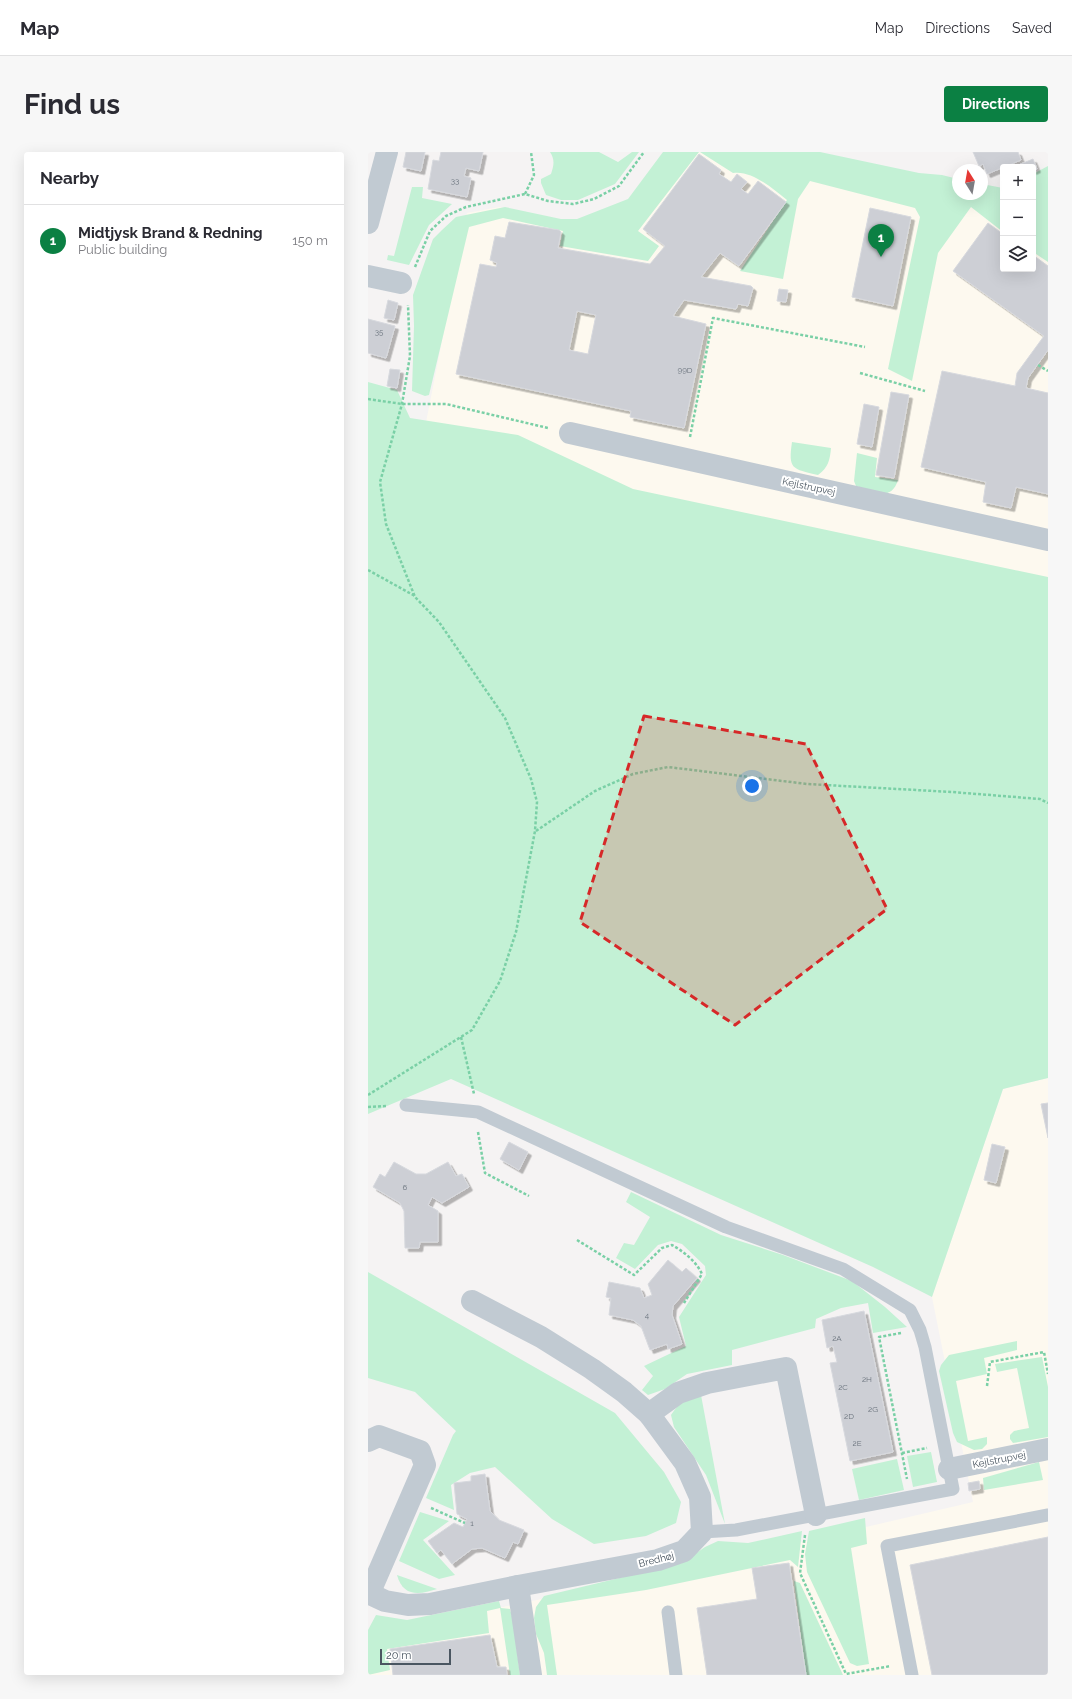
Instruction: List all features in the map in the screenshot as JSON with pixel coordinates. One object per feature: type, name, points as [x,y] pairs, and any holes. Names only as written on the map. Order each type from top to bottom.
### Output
[{"type":"street","points":[[368,223],[387,152]]},
{"type":"street","points":[[368,276],[408,285]]},
{"type":"street","name":"Kejlstrupvej","points":[[570,433],[1048,540]]},
{"type":"street","points":[[472,1301],[541,1337],[592,1369],[624,1392],[649,1414],[685,1464],[700,1497],[702,1532]]},
{"type":"street","points":[[649,1414],[678,1393],[699,1386],[786,1368],[811,1516]]},
{"type":"street","name":"Bredhøj","points":[[368,1441],[379,1436],[420,1451],[425,1465],[368,1593],[385,1601],[408,1605],[430,1604],[658,1560],[684,1551],[702,1532]]},
{"type":"street","name":"Kejlstrupvej","points":[[949,1469],[1048,1449]]},
{"type":"street","points":[[518,1586],[531,1675]]},
{"type":"lane","points":[[406,1105],[478,1112],[726,1227],[843,1269],[910,1310],[920,1330],[925,1347],[954,1489],[736,1530],[702,1532]]},
{"type":"lane","points":[[911,1669],[887,1546],[1048,1515]]},
{"type":"lane","points":[[668,1612],[676,1675]]},
{"type":"path","points":[[525,194],[534,175],[532,152]]},
{"type":"path","points":[[415,597],[386,524],[380,482],[402,404],[410,356],[408,285],[430,231],[446,216],[466,206],[525,194],[548,201],[573,204],[594,199],[619,186],[644,152]]},
{"type":"path","points":[[686,459],[713,318],[865,347]]},
{"type":"path","points":[[1038,365],[1048,371]]},
{"type":"path","points":[[860,373],[925,391]]},
{"type":"path","points":[[368,399],[402,404],[446,404],[570,433]]},
{"type":"path","points":[[368,570],[415,597],[439,622],[506,718],[531,779],[537,802],[535,831],[516,932],[500,981],[472,1030],[368,1095]]},
{"type":"path","points":[[535,831],[595,791],[633,774],[668,767],[807,784],[952,792],[1040,799],[1048,803]]},
{"type":"path","points":[[461,1037],[478,1112],[477,1124],[485,1173],[529,1196]]},
{"type":"path","points":[[577,1240],[634,1275],[662,1248],[672,1245],[684,1251],[699,1268],[702,1274],[684,1304]]},
{"type":"path","points":[[911,1497],[880,1337],[920,1330]]},
{"type":"path","points":[[987,1386],[990,1362],[1044,1352],[1048,1374]]},
{"type":"path","points":[[902,1453],[945,1445]]},
{"type":"path","points":[[410,1499],[465,1523]]},
{"type":"path","points":[[811,1516],[800,1573],[846,1674],[911,1669]]},
{"type":"highlighted area","points":[[644,716],[806,744],[887,909],[735,1025],[580,922]]},
{"type":"shaded area","points":[[664,152],[785,152],[952,193],[952,200],[988,200],[1000,202],[1000,272],[1036,272],[1036,211],[1048,214],[1048,579],[420,453],[467,213],[499,207],[575,222],[626,202]]},
{"type":"shaded area","points":[[1048,1078],[1048,1675],[368,1675],[368,1635],[695,1567],[973,1502],[932,1297],[1003,1089]]},
{"type":"green space","points":[[550,152],[599,152],[618,162],[632,152],[639,152],[615,184],[578,200],[561,200],[546,195],[541,183],[541,179],[551,174],[552,171],[553,160]]},
{"type":"green space","points":[[663,152],[699,152],[638,231],[659,246],[648,261],[560,246],[563,231],[503,218],[469,227],[429,395],[425,396],[412,391],[414,326],[413,295],[433,239],[442,230],[456,217],[505,207],[561,219],[577,219],[628,199]]},
{"type":"green space","points":[[700,152],[820,152],[919,173],[942,175],[952,178],[952,200],[988,200],[988,185],[1000,187],[1000,230],[971,207],[938,253],[912,381],[888,369],[920,217],[915,208],[810,181],[798,199],[783,279],[740,271],[787,200],[755,177],[747,174],[733,173]]},
{"type":"green space","points":[[1048,166],[1048,262],[1036,254],[1036,172]]},
{"type":"green space","points":[[412,187],[423,187],[422,198],[452,204],[429,225],[409,265],[387,260],[388,255],[394,256]]},
{"type":"green space","points":[[368,382],[397,390],[410,418],[518,435],[633,489],[1048,577],[1048,1078],[1003,1089],[932,1297],[873,1267],[451,1079],[368,1114]]},
{"type":"green space","points":[[792,442],[831,448],[829,460],[824,470],[818,475],[797,469],[792,463],[791,458]]},
{"type":"green space","points":[[857,453],[877,458],[875,477],[898,480],[895,487],[891,491],[880,494],[856,486],[854,481]]},
{"type":"green space","points":[[631,1192],[721,1235],[783,1255],[852,1281],[885,1307],[907,1327],[873,1333],[868,1303],[841,1308],[816,1319],[815,1328],[732,1350],[732,1365],[687,1374],[665,1389],[648,1395],[642,1390],[653,1376],[644,1366],[686,1346],[679,1317],[706,1275],[705,1266],[682,1244],[671,1241],[658,1245],[635,1269],[616,1258],[624,1243],[634,1245],[650,1217],[626,1202]]},
{"type":"green space","points":[[368,1272],[615,1413],[664,1472],[681,1502],[676,1523],[646,1536],[594,1544],[552,1519],[495,1467],[470,1473],[451,1485],[454,1510],[426,1498],[456,1431],[415,1392],[368,1378]]},
{"type":"green space","points":[[1017,1341],[1017,1350],[984,1358],[987,1374],[956,1381],[968,1441],[987,1437],[987,1444],[982,1449],[974,1450],[957,1442],[953,1433],[939,1371],[941,1365],[949,1355]]},
{"type":"green space","points":[[1042,1357],[1048,1387],[1048,1437],[1013,1443],[1010,1439],[1010,1435],[1014,1431],[1029,1428],[1017,1368],[997,1372],[995,1364]]},
{"type":"green space","points":[[701,1395],[725,1524],[706,1475],[674,1427],[671,1415],[684,1401]]},
{"type":"green space","points":[[931,1452],[937,1482],[913,1487],[907,1456]]},
{"type":"green space","points":[[897,1459],[904,1490],[859,1500],[852,1469]]},
{"type":"green space","points":[[1039,1462],[1043,1480],[984,1490],[983,1478]]},
{"type":"green space","points":[[420,1512],[449,1521],[423,1540],[455,1575],[439,1579],[399,1561]]},
{"type":"green space","points":[[865,1518],[867,1544],[851,1548],[869,1664],[857,1666],[850,1663],[807,1572],[805,1554],[809,1531]]},
{"type":"green space","points":[[802,1531],[798,1567],[790,1560],[646,1590],[547,1605],[557,1675],[547,1675],[544,1653],[536,1634],[534,1618],[536,1607],[544,1596],[682,1563],[705,1547],[718,1541],[748,1543]]},
{"type":"green space","points":[[397,1575],[437,1589],[418,1593],[408,1591],[403,1587]]},
{"type":"green space","points":[[794,1581],[800,1583],[843,1675],[806,1675]]},
{"type":"green space","points":[[499,1601],[501,1608],[510,1609],[513,1620],[520,1675],[510,1675],[500,1608],[487,1611],[489,1633],[387,1649],[390,1670],[368,1675],[368,1630],[376,1615],[407,1620]]},
{"type":"building","points":[[406,152],[425,152],[421,171],[403,167]]},
{"type":"building","points":[[441,152],[483,152],[479,171],[466,168],[464,176],[471,178],[467,197],[428,189],[433,160],[439,161]]},
{"type":"building","points":[[973,152],[1018,152],[1021,160],[1011,164],[1000,164],[1000,169],[988,174],[988,164],[978,164]]},
{"type":"building","points":[[699,154],[721,170],[719,174],[731,182],[737,174],[747,182],[741,189],[748,194],[758,181],[786,202],[739,266],[720,253],[701,277],[751,286],[753,288],[748,306],[738,304],[736,309],[684,300],[673,316],[706,324],[684,428],[630,417],[631,411],[456,374],[480,264],[496,267],[497,263],[490,260],[495,236],[505,238],[509,222],[559,230],[561,232],[558,248],[650,264],[665,246],[643,229]],"holes":[[[577,311],[596,315],[588,354],[569,350]]]},
{"type":"building","points":[[1033,159],[1035,164],[1021,164]]},
{"type":"building","points":[[870,208],[911,217],[893,306],[852,297]]},
{"type":"building","points":[[988,223],[1000,232],[1000,272],[1036,272],[1036,257],[1048,266],[1048,350],[1028,378],[1026,388],[1048,393],[1048,494],[1016,487],[1011,508],[983,502],[986,482],[921,467],[942,371],[1015,386],[1017,373],[1044,336],[953,271]]},
{"type":"building","points":[[779,289],[788,290],[786,302],[777,301]]},
{"type":"building","points":[[388,300],[398,303],[394,320],[384,318]]},
{"type":"building","points":[[368,319],[395,326],[386,358],[368,353]]},
{"type":"building","points":[[390,369],[400,370],[397,388],[387,386]]},
{"type":"building","points":[[891,392],[909,395],[894,478],[876,475]]},
{"type":"building","points":[[864,404],[879,407],[872,447],[857,444]]},
{"type":"building","points":[[1048,1103],[1048,1138],[1041,1104]]},
{"type":"building","points":[[509,1142],[528,1152],[519,1170],[500,1159]]},
{"type":"building","points":[[992,1144],[1005,1147],[996,1183],[984,1180]]},
{"type":"building","points":[[394,1162],[416,1174],[426,1174],[448,1162],[456,1176],[462,1174],[469,1187],[442,1203],[432,1197],[428,1205],[438,1211],[438,1242],[420,1242],[419,1248],[405,1248],[404,1211],[400,1203],[373,1187],[380,1174],[385,1177]]},
{"type":"building","points":[[668,1260],[682,1272],[686,1268],[697,1278],[673,1306],[672,1315],[682,1344],[668,1349],[667,1344],[650,1350],[641,1326],[633,1320],[609,1315],[611,1298],[606,1297],[609,1282],[640,1288],[644,1298],[652,1295],[648,1284]]},
{"type":"building","points":[[864,1311],[893,1452],[850,1461],[830,1363],[837,1362],[833,1346],[827,1348],[822,1320]]},
{"type":"building","points":[[485,1474],[490,1511],[499,1520],[524,1530],[518,1544],[513,1542],[505,1558],[482,1548],[472,1549],[452,1564],[441,1550],[437,1553],[428,1541],[454,1523],[463,1527],[467,1519],[457,1514],[454,1483],[471,1481],[471,1476]]},
{"type":"building","points":[[979,1481],[980,1489],[969,1491],[968,1483]]},
{"type":"building","points":[[1048,1537],[1048,1675],[932,1675],[910,1565]]},
{"type":"building","points":[[789,1563],[806,1675],[707,1675],[697,1608],[757,1599],[752,1568]]},
{"type":"building","points":[[490,1635],[497,1667],[506,1667],[507,1675],[393,1675],[390,1649]]},
{"type":"place","name":"Midtjysk Brand & Redning","points":[[881,257]]}]
